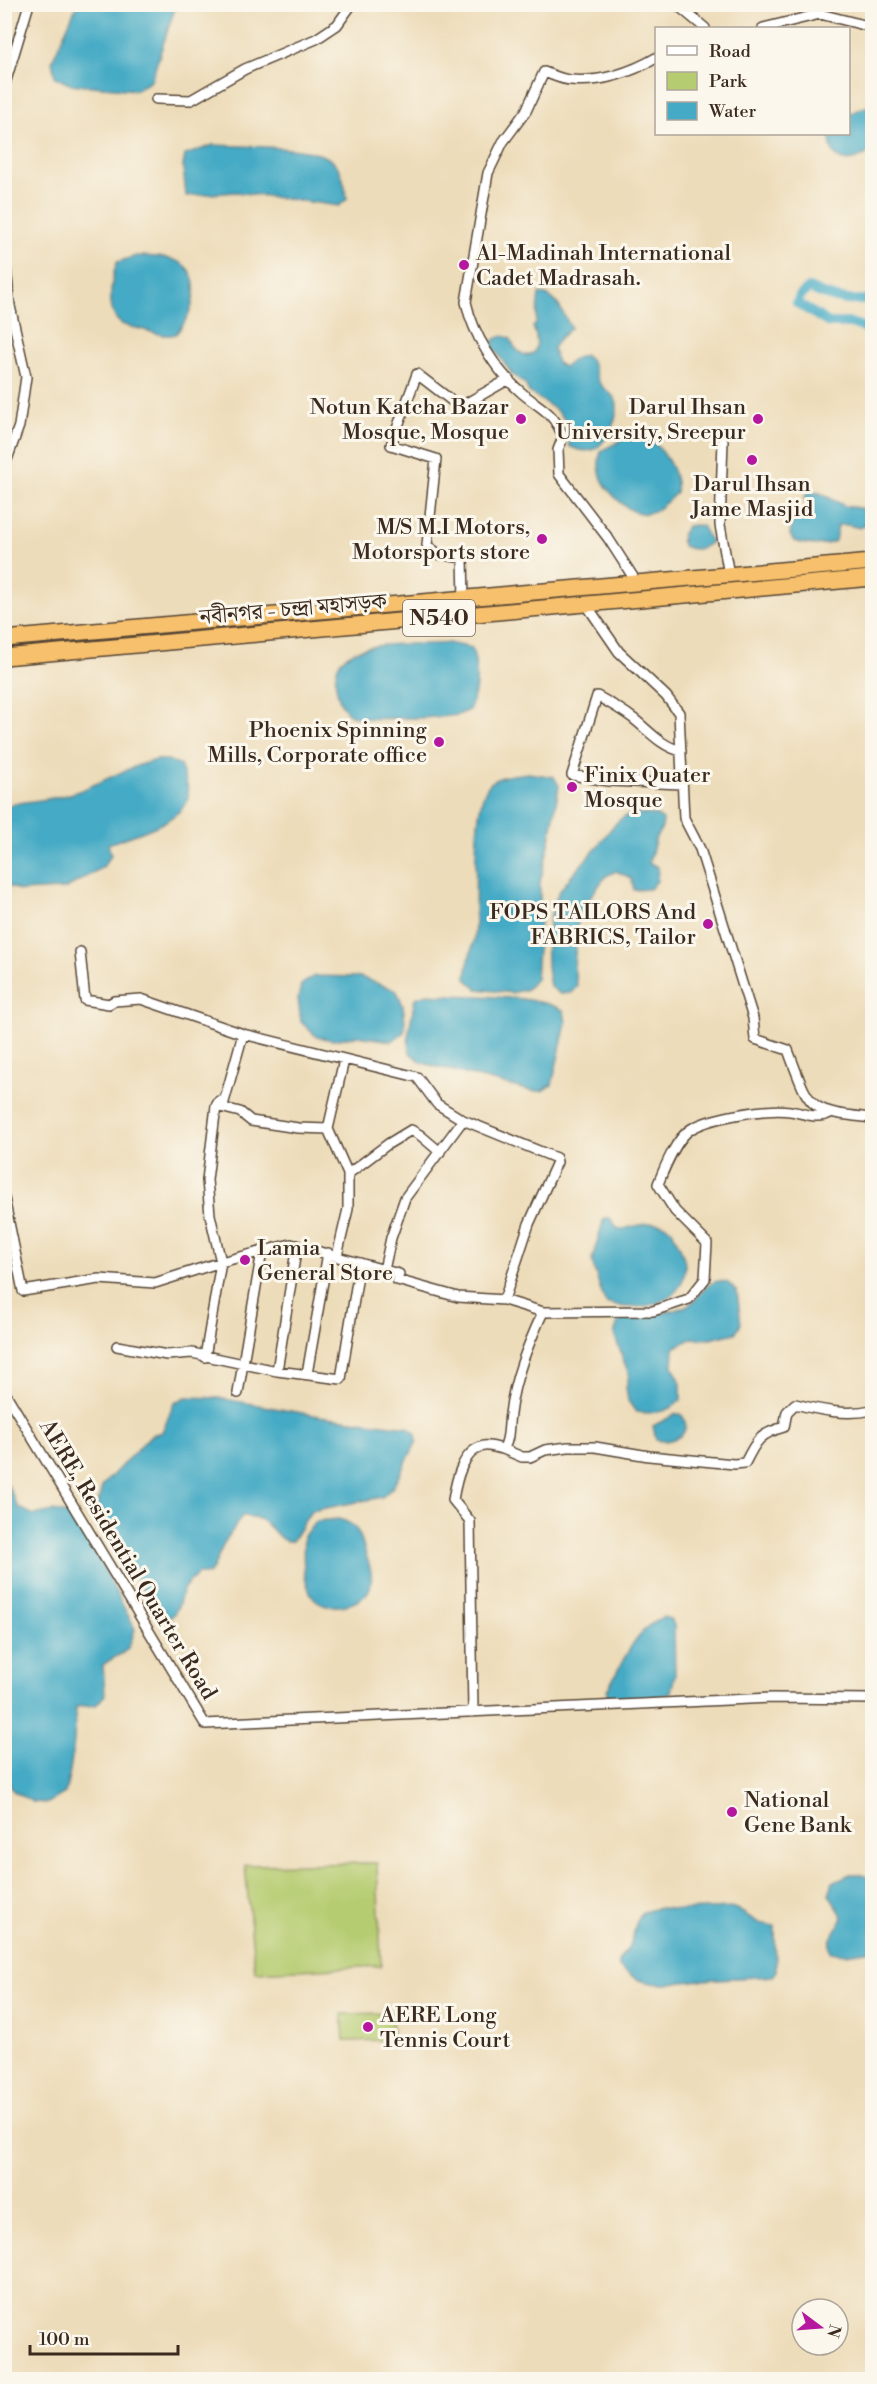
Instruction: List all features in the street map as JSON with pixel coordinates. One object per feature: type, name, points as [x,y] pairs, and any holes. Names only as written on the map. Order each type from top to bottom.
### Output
[{"type":"highway","name":"নবীনগর - চন্দ্রা মহাসড়ক","points":[[4,639],[218,618],[464,599],[873,562]]},
{"type":"highway","name":"নবীনগর - চন্দ্রা মহাসড়ক","points":[[4,657],[873,578]]},
{"type":"street","points":[[4,87],[29,4]]},
{"type":"street","points":[[156,99],[191,100],[244,69],[316,39],[337,25],[352,4]]},
{"type":"street","points":[[676,4],[704,27]]},
{"type":"street","points":[[767,27],[820,14],[873,27]]},
{"type":"street","points":[[637,584],[608,538],[560,474],[558,450],[563,437],[558,421],[521,393],[499,367],[470,322],[466,302],[488,173],[503,142],[526,111],[544,72],[569,80],[596,81],[655,59]]},
{"type":"street","points":[[4,249],[10,306],[27,377],[20,426],[4,468]]},
{"type":"street","points":[[464,599],[464,558],[438,554],[427,545],[436,459],[391,445],[417,374],[460,407],[509,379]]},
{"type":"street","points":[[723,441],[720,525],[729,575]]},
{"type":"street","points":[[586,604],[619,652],[666,696],[679,713],[684,818],[700,849],[714,893],[753,1018],[754,1039],[788,1050],[800,1084],[811,1104],[830,1113],[873,1118]]},
{"type":"street","points":[[681,751],[672,749],[654,738],[624,712],[597,696],[572,775],[609,781],[682,784]]},
{"type":"street","points":[[80,952],[85,1000],[109,1004],[114,1001],[141,999],[243,1034],[417,1077],[437,1104],[463,1120],[556,1158],[557,1162],[529,1224],[504,1300]]},
{"type":"street","points":[[205,1356],[221,1262],[210,1215],[207,1180],[216,1106],[219,1101],[224,1102],[243,1034]]},
{"type":"street","points":[[307,1374],[333,1254],[348,1209],[348,1174],[328,1129],[344,1060]]},
{"type":"street","points":[[216,1106],[240,1112],[251,1121],[298,1128],[328,1129]]},
{"type":"street","points":[[4,1198],[23,1291],[99,1279],[156,1283],[221,1262],[291,1244],[399,1274],[397,1280],[458,1297],[504,1300],[543,1312],[652,1311],[689,1299],[705,1279],[707,1243],[675,1211],[658,1184],[668,1158],[689,1130],[735,1115],[788,1111],[819,1117],[830,1113]]},
{"type":"street","points":[[384,1270],[391,1238],[405,1198],[463,1120]]},
{"type":"street","points":[[348,1174],[411,1130],[440,1152]]},
{"type":"street","points":[[277,1371],[297,1245]]},
{"type":"street","points":[[238,1393],[262,1251]]},
{"type":"street","points":[[117,1346],[167,1355],[192,1353],[277,1371],[341,1379],[360,1263]]},
{"type":"street","points":[[503,1449],[507,1444],[517,1375],[543,1312]]},
{"type":"street","name":"AERE, Residential Quarter Road","points":[[4,1391],[205,1724],[473,1712]]},
{"type":"street","points":[[873,1410],[859,1413],[824,1411],[795,1404],[787,1412],[784,1426],[769,1431],[757,1440],[745,1463],[734,1464],[649,1456],[595,1447],[545,1450],[530,1457],[522,1457],[485,1445],[469,1453],[456,1481],[453,1500],[470,1521],[473,1712],[771,1698],[873,1699]]},
{"type":"street","name":"AERE, Residential Quarter Road","points":[[4,1407],[19,1415]]},
{"type":"green space","points":[[377,1863],[381,1966],[255,1972],[245,1865]]},
{"type":"green space","name":"AERE Long Tennis Court","points":[[392,2013],[393,2040],[344,2041],[342,2014]]},
{"type":"water","points":[[77,5],[176,5],[151,81],[136,90],[69,84],[55,77],[52,61]]},
{"type":"water","points":[[865,107],[872,107],[872,149],[865,155],[850,161],[837,157],[833,152],[831,135],[850,135],[850,114]]},
{"type":"water","points":[[213,145],[273,147],[319,154],[333,161],[337,166],[342,176],[347,199],[339,206],[236,192],[186,196],[183,166],[185,155]]},
{"type":"water","points":[[136,256],[169,259],[186,266],[191,273],[194,283],[193,301],[188,316],[176,334],[156,333],[124,325],[116,319],[111,304],[111,295],[117,262]]},
{"type":"water","points":[[539,294],[555,301],[571,328],[553,348],[557,363],[564,367],[584,355],[592,364],[601,384],[615,399],[617,412],[612,428],[603,442],[592,450],[580,450],[569,446],[570,431],[565,420],[556,410],[529,392],[525,384],[512,374],[492,346],[495,339],[503,336],[510,338],[514,347],[525,355],[534,352],[536,338],[533,327],[536,324]]},
{"type":"water","points":[[631,435],[645,437],[652,441],[664,454],[673,470],[676,493],[660,508],[651,512],[640,513],[623,505],[608,489],[600,472],[601,451]]},
{"type":"water","points":[[808,492],[820,493],[845,506],[865,509],[869,516],[867,524],[860,528],[838,525],[835,541],[825,544],[794,541],[790,535],[792,522],[808,516],[805,497]]},
{"type":"water","points":[[687,526],[702,526],[711,542],[698,549],[683,546],[682,538],[685,529]]},
{"type":"water","points":[[449,643],[472,648],[476,679],[475,694],[469,710],[449,716],[355,717],[349,714],[340,702],[336,686],[337,670],[341,661],[352,653],[383,645]]},
{"type":"water","points":[[156,760],[168,760],[180,765],[188,793],[186,803],[179,812],[143,832],[108,844],[111,855],[103,867],[65,889],[20,891],[5,884],[5,806],[65,796]]},
{"type":"water","points":[[528,773],[554,777],[559,786],[540,882],[536,979],[527,989],[512,993],[477,989],[466,979],[474,938],[477,835],[483,797],[489,785],[497,779]]},
{"type":"water","points":[[633,813],[656,815],[663,820],[649,863],[658,867],[657,881],[650,889],[634,890],[631,878],[616,871],[606,876],[584,905],[578,920],[574,967],[577,986],[571,993],[560,994],[550,986],[547,951],[551,915],[558,894],[612,827]]},
{"type":"water","points":[[314,976],[360,977],[396,990],[404,1010],[404,1032],[392,1041],[358,1036],[333,1040],[317,1037],[301,1022],[298,999],[301,985]]},
{"type":"water","points":[[428,994],[536,1001],[564,1011],[566,1023],[552,1085],[542,1091],[531,1091],[423,1063],[410,1053],[408,1036],[415,998]]},
{"type":"water","points":[[604,1218],[610,1218],[617,1228],[622,1229],[655,1223],[672,1230],[685,1261],[683,1279],[677,1290],[668,1298],[644,1306],[618,1306],[606,1303],[592,1260]]},
{"type":"water","points":[[718,1281],[727,1282],[737,1291],[741,1324],[735,1333],[710,1339],[692,1338],[674,1348],[673,1366],[681,1383],[681,1400],[671,1408],[660,1412],[636,1412],[628,1401],[626,1387],[629,1375],[614,1334],[620,1316],[682,1308],[694,1301],[709,1285]]},
{"type":"water","points":[[186,1397],[219,1398],[319,1416],[408,1427],[416,1434],[417,1441],[393,1487],[382,1497],[311,1511],[292,1541],[280,1538],[260,1520],[242,1516],[224,1543],[213,1569],[208,1574],[198,1574],[188,1583],[171,1617],[160,1620],[97,1509],[102,1486],[151,1435],[162,1432],[174,1403]]},
{"type":"water","points":[[676,1414],[681,1414],[685,1421],[684,1432],[676,1439],[656,1440],[653,1426]]},
{"type":"water","points":[[4,1477],[18,1507],[34,1515],[53,1511],[75,1518],[93,1547],[135,1629],[127,1650],[103,1665],[105,1695],[96,1705],[76,1707],[73,1750],[65,1793],[48,1803],[33,1802],[13,1791],[5,1773]]},
{"type":"water","points":[[339,1519],[349,1523],[359,1533],[369,1565],[371,1584],[368,1592],[362,1598],[344,1606],[334,1606],[317,1601],[311,1594],[306,1581],[303,1550],[304,1535],[317,1521]]},
{"type":"water","points":[[663,1617],[670,1619],[674,1625],[675,1674],[671,1692],[640,1700],[607,1696],[607,1690],[636,1639],[644,1630]]},
{"type":"water","points":[[850,1874],[872,1878],[872,1950],[845,1954],[831,1952],[831,1938],[843,1917],[829,1894],[833,1882]]},
{"type":"water","points":[[661,1908],[681,1910],[735,1908],[759,1923],[775,1926],[776,1972],[773,1976],[668,1984],[639,1980],[619,1967],[619,1963],[632,1941],[639,1917],[646,1911]]},
{"type":"waterway","points":[[872,299],[840,299],[809,288],[800,296],[797,303],[829,323],[850,323],[872,330]]},
{"type":"place","name":"Al-Madinah International Cadet Madrasah.","points":[[464,265]]},
{"type":"place","name":"Notun Katcha Bazar Mosque, Mosque","points":[[521,419]]},
{"type":"place","name":"Darul Ihsan University, Sreepur","points":[[758,419]]},
{"type":"place","name":"Darul Ihsan Jame Masjid","points":[[752,460]]},
{"type":"place","name":"M/S M.I Motors, Motorsports store","points":[[542,539]]},
{"type":"place","name":"Phoenix Spinning Mills, Corporate office","points":[[439,742]]},
{"type":"place","name":"Finix Quater Mosque","points":[[572,787]]},
{"type":"place","name":"FOPS TAILORS And FABRICS, Tailor","points":[[708,924]]},
{"type":"place","name":"Lamia General Store","points":[[245,1260]]},
{"type":"place","name":"National Gene Bank","points":[[732,1812]]},
{"type":"place","name":"AERE Long Tennis Court","points":[[368,2027]]}]
